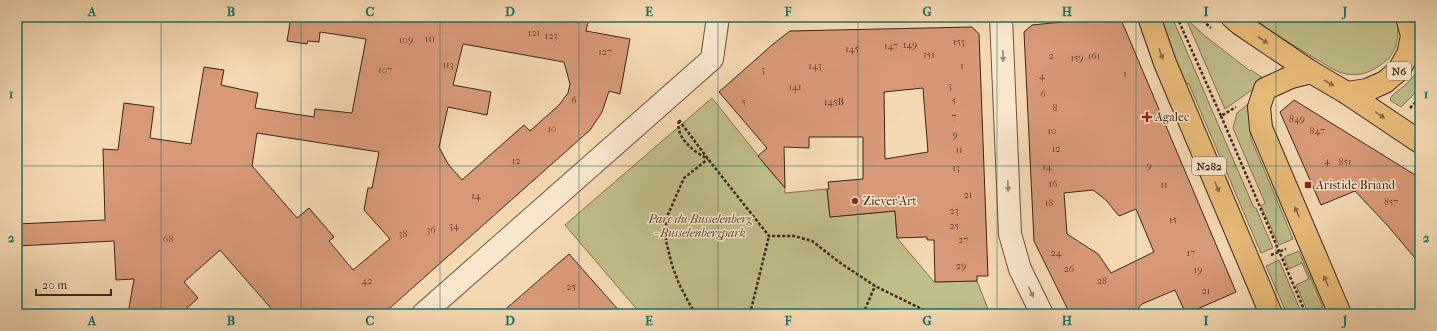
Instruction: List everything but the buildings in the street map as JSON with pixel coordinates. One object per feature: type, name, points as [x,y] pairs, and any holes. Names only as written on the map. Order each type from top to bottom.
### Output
[{"type":"main road","points":[[1232,17],[1311,72],[1347,93],[1420,142]]},
{"type":"main road","name":"N6","points":[[1347,93],[1367,90],[1386,82],[1399,70],[1408,54],[1412,36],[1407,17]]},
{"type":"main road","name":"N282","points":[[1148,21],[1271,314]]},
{"type":"main road","points":[[1311,72],[1291,76],[1265,89],[1259,107],[1261,128],[1340,314]]},
{"type":"street","points":[[423,314],[712,59],[718,17]]},
{"type":"street","points":[[1001,17],[1010,234],[1020,269],[1042,314]]},
{"type":"path","points":[[1177,17],[1222,116],[1306,314]]},
{"type":"path","points":[[1222,116],[1265,89]]},
{"type":"path","points":[[1407,112],[1420,98]]},
{"type":"path","points":[[708,159],[690,147],[680,133],[678,126],[679,120],[708,159],[770,236]]},
{"type":"path","points":[[695,314],[679,284],[672,265],[666,241],[666,219],[684,178],[708,159]]},
{"type":"path","points":[[770,236],[794,236],[812,241],[838,262],[875,286],[932,314]]},
{"type":"path","points":[[750,314],[770,236]]},
{"type":"path","points":[[1268,256],[1290,247]]},
{"type":"path","points":[[863,314],[875,286]]},
{"type":"green space","points":[[1161,17],[1172,17],[1254,208],[1256,208],[1273,248],[1261,253],[1189,84],[1181,82]]},
{"type":"green space","points":[[1252,17],[1283,17],[1297,20],[1309,17],[1396,17],[1398,34],[1394,51],[1387,60],[1368,72],[1352,75],[1338,72],[1276,34]]},
{"type":"green space","points":[[1186,19],[1205,36],[1250,71],[1251,70],[1266,80],[1225,109]]},
{"type":"green space","points":[[1420,67],[1420,88],[1401,107],[1391,101],[1390,99],[1393,95],[1409,81]]},
{"type":"green space","name":"Parc du Busselenberg - Busselenbergpark","points":[[712,98],[776,178],[784,174],[785,193],[827,189],[830,217],[895,211],[897,238],[934,282],[977,281],[990,314],[641,314],[565,225]]},
{"type":"green space","points":[[1253,100],[1254,127],[1250,136],[1293,239],[1279,245],[1261,206],[1265,203],[1233,128],[1237,113]]},
{"type":"green space","points":[[1299,251],[1323,307],[1308,312],[1296,285],[1309,279],[1302,263],[1289,269],[1284,257]]},
{"type":"green space","points":[[1279,260],[1302,314],[1287,314],[1266,266]]},
{"type":"place","name":"Agalec","points":[[1147,117]]},
{"type":"place","name":"Aristide Briand","points":[[1308,185]]},
{"type":"place","name":"Ziever'Art","points":[[855,201]]}]
